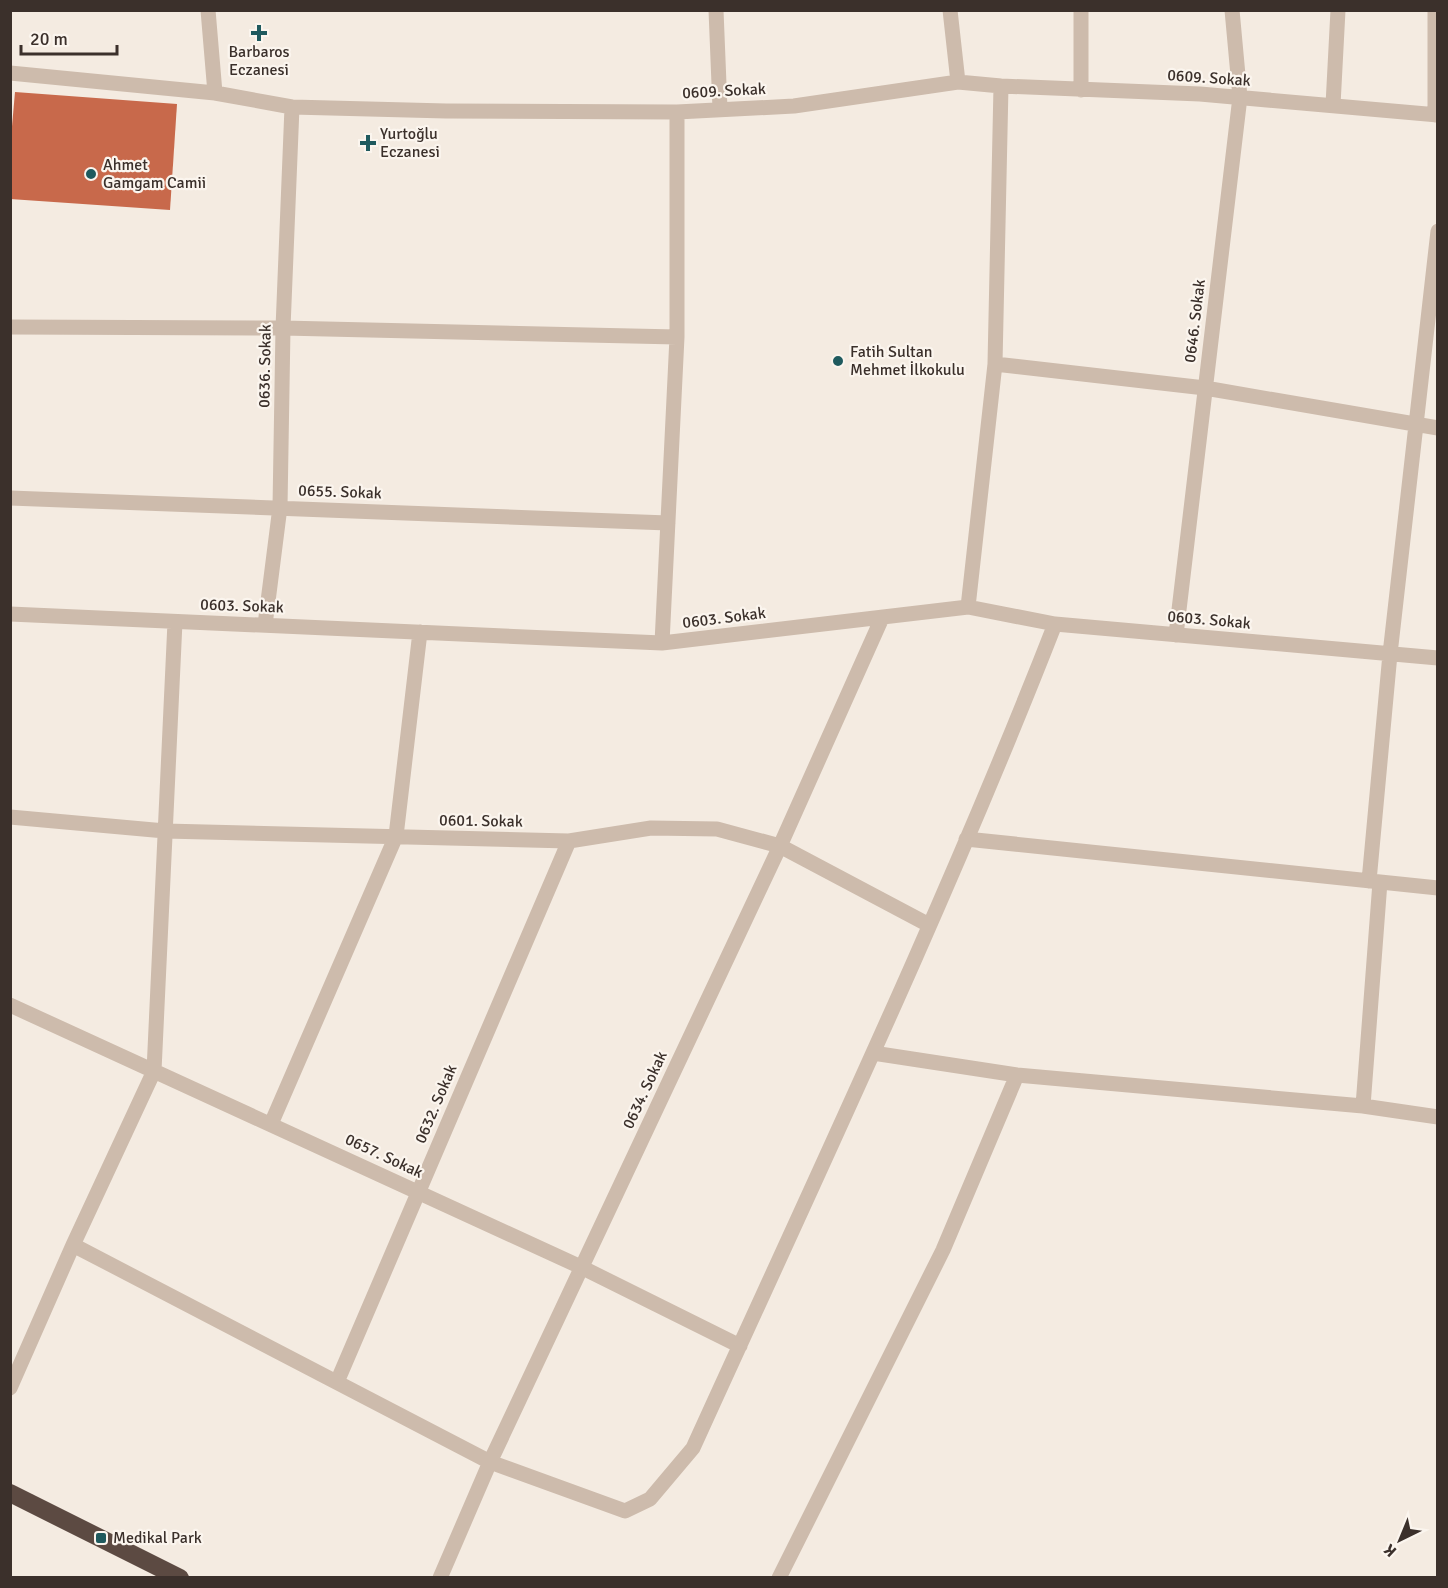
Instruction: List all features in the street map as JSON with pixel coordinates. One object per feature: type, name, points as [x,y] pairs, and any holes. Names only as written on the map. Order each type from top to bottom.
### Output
[{"type":"highway","points":[[10,1493],[180,1578]]},
{"type":"street","points":[[208,10],[215,93]]},
{"type":"street","points":[[716,10],[720,109]]},
{"type":"street","points":[[950,10],[958,82]]},
{"type":"street","points":[[1081,10],[1081,90]]},
{"type":"street","name":"0646. Sokak","points":[[1176,635],[1240,98],[1232,10]]},
{"type":"street","points":[[1333,105],[1338,10]]},
{"type":"street","points":[[1435,10],[1436,115]]},
{"type":"street","name":"0609. Sokak","points":[[10,73],[215,93],[292,107],[446,111],[677,112],[794,106],[958,82],[1240,98],[1436,115]]},
{"type":"street","points":[[968,607],[994,364],[1001,86]]},
{"type":"street","name":"0636. Sokak","points":[[265,625],[280,507],[283,328],[292,107]]},
{"type":"street","points":[[662,644],[677,337],[677,112]]},
{"type":"street","points":[[1363,1106],[1374,881],[1389,654],[1437,231]]},
{"type":"street","points":[[10,327],[283,328],[677,337]]},
{"type":"street","points":[[994,364],[1206,388],[1437,428]]},
{"type":"street","name":"0655. Sokak","points":[[10,498],[668,523]]},
{"type":"street","name":"0603. Sokak","points":[[10,614],[662,644],[968,607],[1055,624],[1437,658]]},
{"type":"street","name":"0634. Sokak","points":[[440,1578],[489,1462],[780,846],[882,618]]},
{"type":"street","points":[[10,1388],[154,1071],[175,622]]},
{"type":"street","points":[[73,1245],[489,1462],[625,1511],[650,1499],[693,1448],[873,1053],[966,839],[1055,624]]},
{"type":"street","points":[[271,1124],[396,837],[420,632]]},
{"type":"street","name":"0601. Sokak","points":[[10,817],[165,831],[569,841],[651,828],[717,829],[780,846],[929,925]]},
{"type":"street","points":[[966,839],[1437,888]]},
{"type":"street","name":"0632. Sokak","points":[[337,1382],[569,841]]},
{"type":"street","name":"0657. Sokak","points":[[10,1005],[581,1267],[740,1346]]},
{"type":"street","points":[[873,1053],[1017,1075],[1363,1106],[1437,1117]]},
{"type":"street","points":[[778,1578],[943,1250],[1017,1075]]},
{"type":"building","name":"Ahmet Gamgam Camii","points":[[15,92],[177,104],[170,210],[10,199],[10,149]]},
{"type":"place","name":"Barbaros Eczanesi","points":[[259,33]]},
{"type":"place","name":"Yurtoğlu Eczanesi","points":[[368,143]]},
{"type":"place","name":"Ahmet Gamgam Camii","points":[[91,174]]},
{"type":"place","name":"Fatih Sultan Mehmet İlkokulu","points":[[838,361]]},
{"type":"place","name":"Medikal Park","points":[[101,1538]]}]
